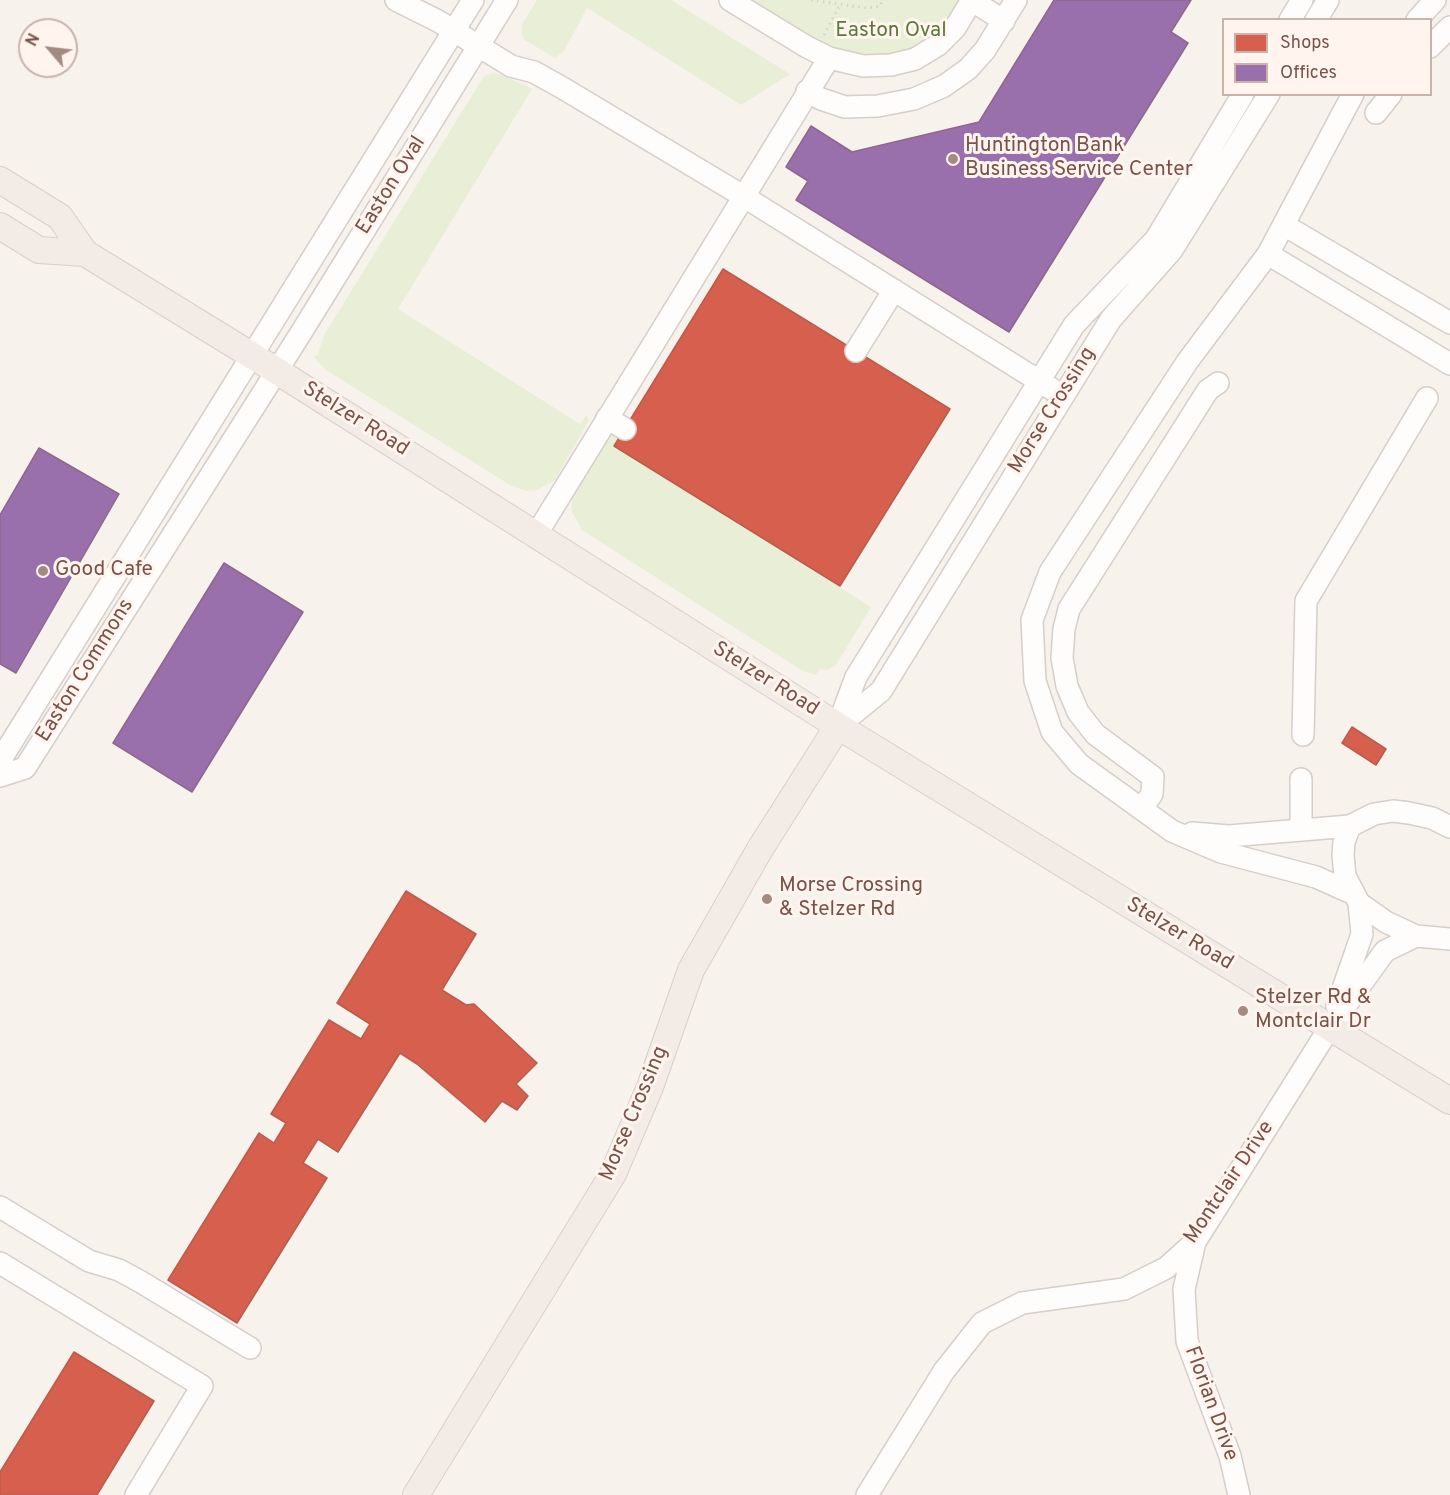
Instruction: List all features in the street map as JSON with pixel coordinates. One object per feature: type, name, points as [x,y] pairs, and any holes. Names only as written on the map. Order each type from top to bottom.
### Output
[{"type":"main road","name":"Stelzer Road","points":[[0,180],[60,217],[85,253],[277,371],[838,726],[1450,1101]]},
{"type":"main road","name":"Stelzer Road","points":[[0,226],[39,250],[85,253]]},
{"type":"main road","name":"Morse Crossing","points":[[417,1495],[613,1174],[650,1087],[691,970],[760,849],[838,726]]},
{"type":"street","points":[[396,0],[438,21],[458,26]]},
{"type":"street","points":[[427,0],[511,66],[534,72],[743,196],[1063,396]]},
{"type":"street","name":"Easton Oval","points":[[252,356],[473,0]]},
{"type":"street","name":"Easton Oval","points":[[277,371],[507,0]]},
{"type":"street","points":[[730,0],[822,55],[863,66],[891,65],[915,59],[938,45],[955,28],[972,0],[1004,21]]},
{"type":"street","points":[[807,91],[821,99],[845,107],[878,106],[914,99],[944,86],[968,69],[985,50],[1016,0]]},
{"type":"street","points":[[1291,18],[1302,0]]},
{"type":"street","points":[[1317,18],[1328,0]]},
{"type":"street","points":[[1418,18],[1435,0]]},
{"type":"street","points":[[1432,46],[1450,27]]},
{"type":"street","points":[[536,535],[616,423],[743,196],[807,91],[822,55]]},
{"type":"street","name":"Morse Crossing","points":[[838,726],[856,677],[1074,325],[1156,239],[1242,96]]},
{"type":"street","name":"Morse Crossing","points":[[838,726],[881,691],[1111,319],[1172,250],[1268,96]]},
{"type":"street","points":[[1352,96],[1268,254],[1187,362],[1050,572],[1032,620],[1035,681],[1052,732],[1079,764],[1172,831],[1221,852],[1316,877],[1357,899],[1386,922],[1416,936],[1450,939]]},
{"type":"street","points":[[1376,113],[1389,96]]},
{"type":"street","points":[[1284,225],[1450,324]]},
{"type":"street","points":[[1268,254],[1447,356]]},
{"type":"street","points":[[856,351],[894,290]]},
{"type":"street","name":"Easton Commons","points":[[252,356],[3,756],[0,774],[25,768],[277,371]]},
{"type":"street","points":[[1141,809],[1152,794],[1153,777],[1095,735],[1078,712],[1067,686],[1062,658],[1069,609],[1208,390],[1218,382]]},
{"type":"street","points":[[1304,735],[1306,601],[1426,398]]},
{"type":"street","points":[[1104,490],[1132,509]]},
{"type":"street","points":[[1301,779],[1301,830]]},
{"type":"street","points":[[1172,831],[1229,836],[1350,826],[1374,814],[1393,811],[1432,818],[1450,827]]},
{"type":"street","points":[[1330,1027],[1362,934],[1357,899],[1345,876],[1344,842],[1350,826]]},
{"type":"street","points":[[1330,1027],[1385,951],[1416,936]]},
{"type":"street","name":"Montclair Drive","points":[[867,1495],[944,1371],[982,1323],[1022,1303],[1124,1289],[1166,1268],[1195,1242],[1330,1027]]},
{"type":"street","points":[[0,1207],[89,1261],[119,1270],[141,1282],[250,1348]]},
{"type":"street","name":"Florian Drive","points":[[1195,1242],[1184,1289],[1187,1341],[1230,1456],[1239,1495]]},
{"type":"street","points":[[0,1263],[202,1386],[136,1495]]},
{"type":"path","points":[[811,0],[867,8],[880,6],[883,0]]},
{"type":"path","points":[[822,55],[840,5]]},
{"type":"green space","points":[[537,0],[671,0],[790,74],[741,105],[587,8],[564,51],[555,58],[523,39],[521,26]]},
{"type":"green space","name":"Easton Oval","points":[[730,0],[972,0],[938,45],[863,66]]},
{"type":"green space","points":[[493,73],[508,77],[532,89],[398,309],[580,424],[586,416],[589,420],[555,480],[537,490],[526,491],[510,485],[326,370],[314,357],[318,354],[324,335],[484,76]]},
{"type":"green space","points":[[609,433],[620,436],[614,446],[871,607],[836,665],[827,670],[820,669],[816,675],[801,670],[582,530],[572,512],[571,496]]},
{"type":"building: Shops","points":[[723,269],[950,409],[840,586],[614,446]]},
{"type":"building: Shops","points":[[1352,727],[1386,749],[1376,765],[1342,743]]},
{"type":"building: Shops","points":[[406,891],[476,934],[442,990],[466,1005],[474,1004],[537,1063],[516,1084],[528,1096],[517,1110],[502,1101],[485,1122],[417,1064],[400,1053],[338,1152],[318,1139],[303,1163],[327,1178],[237,1323],[168,1280],[259,1133],[274,1143],[286,1123],[271,1114],[329,1020],[361,1039],[370,1024],[337,1003]]},
{"type":"building: Shops","points":[[74,1352],[154,1401],[97,1495],[0,1495],[0,1472]]},
{"type":"building: Offices","name":"Huntington Bank Business Service Center","points":[[1054,0],[1191,0],[1171,32],[1188,43],[1009,332],[796,200],[808,181],[786,167],[811,126],[852,152],[979,122]]},
{"type":"building: Offices","points":[[39,448],[119,494],[16,673],[0,664],[0,515]]},
{"type":"building: Offices","points":[[224,563],[303,612],[192,792],[113,743]]},
{"type":"place","name":"Huntington Bank Business Service Center","points":[[953,159]]},
{"type":"place","name":"Good Cafe","points":[[43,571]]},
{"type":"place","name":"Morse Crossing & Stelzer Rd","points":[[767,899]]},
{"type":"place","name":"Stelzer Rd & Montclair Dr","points":[[1243,1011]]}]
